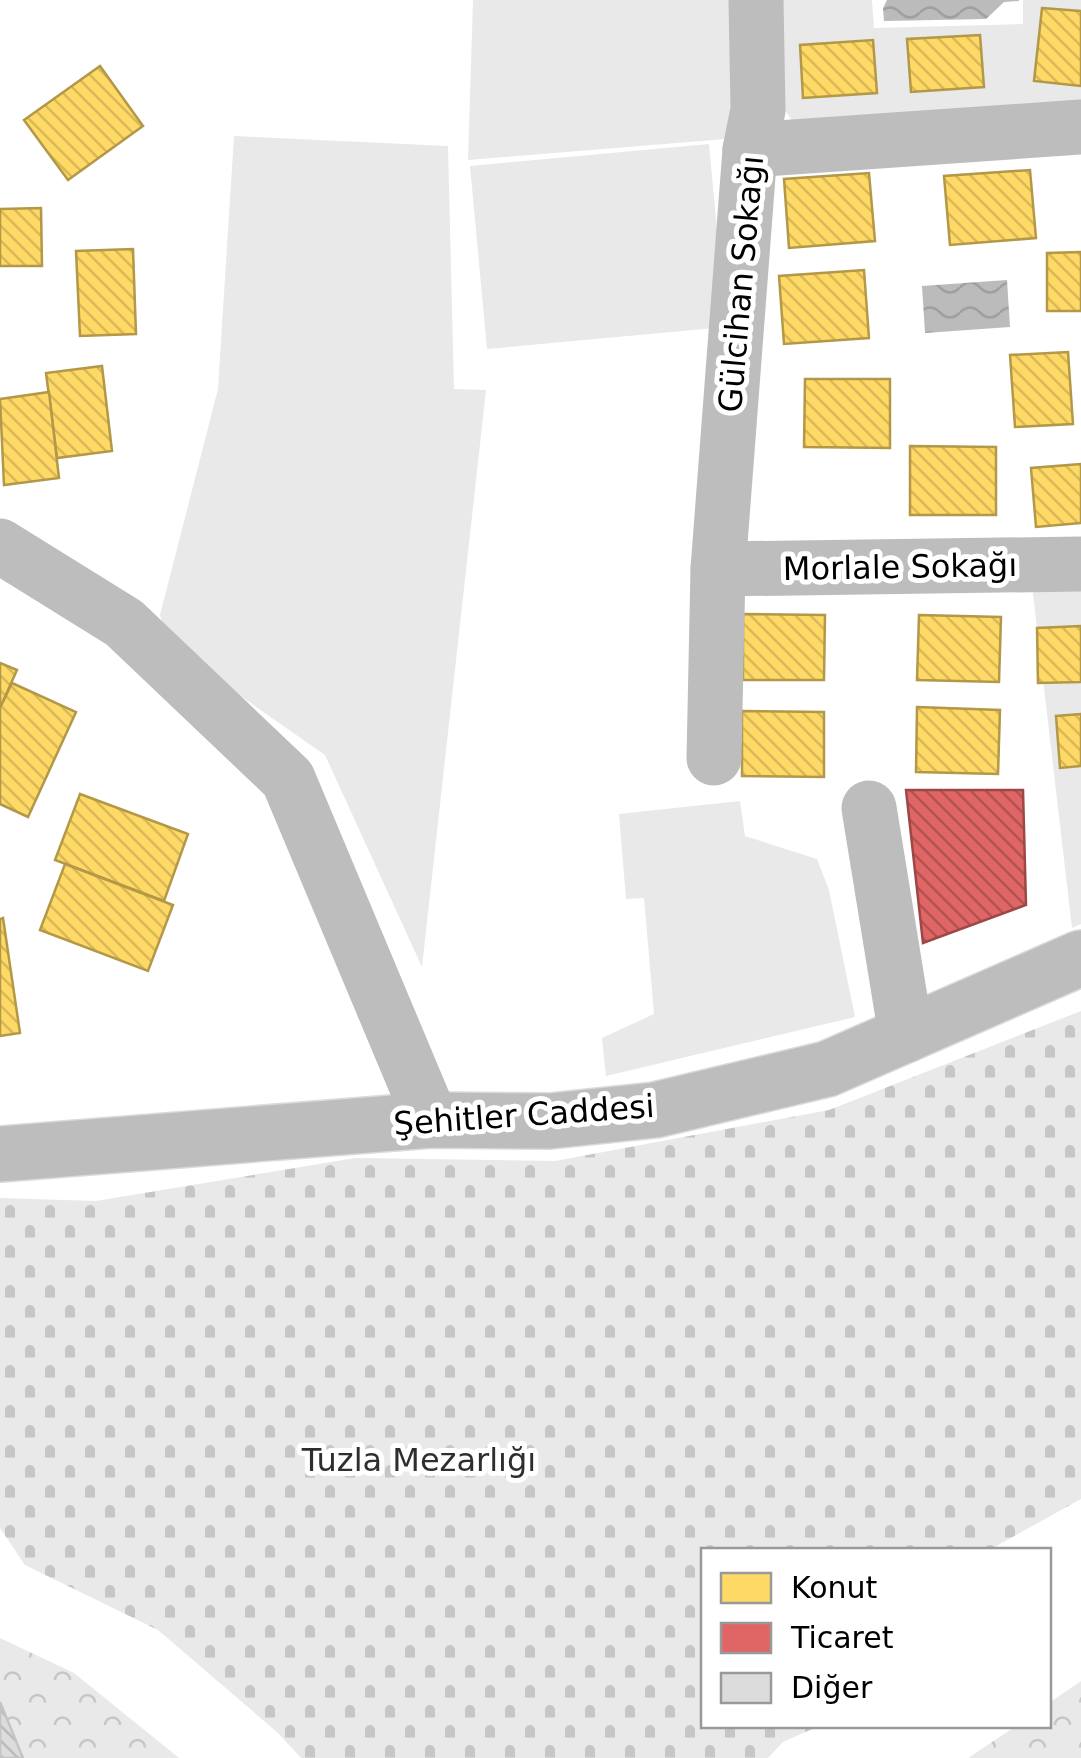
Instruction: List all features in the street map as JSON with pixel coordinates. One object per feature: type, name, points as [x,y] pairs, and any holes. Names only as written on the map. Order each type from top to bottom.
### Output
[{"type":"street","name":"Gülcihan Sokağı","points":[[714,758],[718,568],[750,150],[758,110],[756,0]]},
{"type":"street","points":[[750,150],[1081,127]]},
{"type":"street","points":[[0,546],[124,623],[288,779],[431,1120]]},
{"type":"street","name":"Morlale Sokağı","points":[[718,568],[1081,564]]},
{"type":"street","points":[[869,808],[906,1035]]},
{"type":"street","name":"Şehitler Caddesi","points":[[0,1154],[431,1120],[550,1120],[655,1110],[827,1069],[1081,958]]},
{"type":"green space","points":[[473,0],[741,0],[738,138],[468,160]]},
{"type":"green space","points":[[774,0],[872,0],[874,28],[1023,24],[1023,0],[1081,0],[1081,111],[798,130],[773,92]]},
{"type":"green space","points":[[234,136],[448,146],[454,389],[486,390],[422,967],[325,755],[169,646],[160,615],[218,389]]},
{"type":"green space","points":[[709,144],[726,327],[487,349],[470,166]]},
{"type":"green space","points":[[1081,583],[1081,924],[1072,928],[1032,585]]},
{"type":"green space","points":[[740,801],[745,836],[817,859],[829,890],[855,1017],[606,1076],[602,1038],[654,1014],[644,898],[626,899],[619,814]]},
{"type":"green space","name":"Tuzla Mezarlığı","points":[[1081,1011],[1081,1499],[993,1548],[701,1548],[701,1728],[814,1728],[783,1742],[768,1758],[301,1758],[278,1733],[158,1630],[25,1565],[0,1528],[0,1198],[96,1201],[355,1158],[555,1161],[829,1110]]},
{"type":"green space","points":[[0,1638],[74,1673],[179,1758],[0,1758]]},
{"type":"green space","points":[[1081,1681],[1081,1758],[968,1758],[1013,1728],[1051,1728],[1051,1702]]},
{"type":"water","points":[[887,0],[1019,1],[1004,2],[986,19],[884,21]]},
{"type":"water","points":[[1007,280],[1010,327],[925,333],[922,286]]},
{"type":"building: Konut","points":[[1042,8],[1081,11],[1081,86],[1034,81]]},
{"type":"building: Konut","points":[[980,35],[984,87],[911,92],[907,39]]},
{"type":"building: Konut","points":[[873,40],[877,93],[803,98],[800,45]]},
{"type":"building: Konut","points":[[100,66],[143,126],[68,180],[24,120]]},
{"type":"building: Konut","points":[[1030,170],[1036,238],[950,245],[944,176]]},
{"type":"building: Konut","points":[[869,173],[875,241],[789,248],[784,179]]},
{"type":"building: Konut","points":[[41,208],[42,266],[0,266],[0,209]]},
{"type":"building: Konut","points":[[133,249],[136,334],[80,336],[76,251]]},
{"type":"building: Konut","points":[[1081,252],[1081,311],[1047,311],[1047,253]]},
{"type":"building: Konut","points":[[864,270],[869,338],[784,344],[779,276]]},
{"type":"building: Konut","points":[[1068,352],[1073,424],[1015,427],[1010,355]]},
{"type":"building: Konut","points":[[102,366],[112,451],[57,458],[46,373]]},
{"type":"building: Konut","points":[[805,379],[890,379],[890,448],[804,447]]},
{"type":"building: Konut","points":[[49,392],[59,478],[4,485],[0,399]]},
{"type":"building: Konut","points":[[910,446],[996,447],[996,515],[910,515]]},
{"type":"building: Konut","points":[[1081,464],[1081,523],[1036,527],[1031,468]]},
{"type":"building: Konut","points":[[743,614],[825,615],[824,680],[743,680]]},
{"type":"building: Konut","points":[[919,615],[1001,617],[999,682],[917,680]]},
{"type":"building: Konut","points":[[1081,626],[1081,682],[1038,683],[1037,628]]},
{"type":"building: Konut","points":[[0,663],[17,670],[0,708]]},
{"type":"building: Konut","points":[[12,683],[76,712],[28,817],[0,804],[0,708]]},
{"type":"building: Konut","points":[[917,707],[1000,710],[998,774],[916,772]]},
{"type":"building: Konut","points":[[742,711],[824,712],[824,777],[742,776]]},
{"type":"building: Konut","points":[[1081,714],[1081,766],[1060,768],[1056,716]]},
{"type":"building: Konut","points":[[80,794],[188,834],[164,901],[55,860]]},
{"type":"building: Konut","points":[[65,864],[173,905],[148,971],[40,930]]},
{"type":"building: Konut","points":[[3,918],[20,1033],[0,1036],[0,919]]},
{"type":"building: Ticaret","points":[[906,790],[1023,790],[1026,905],[923,943]]},
{"type":"building: Diğer","points":[[0,1702],[23,1758],[0,1758]]}]
